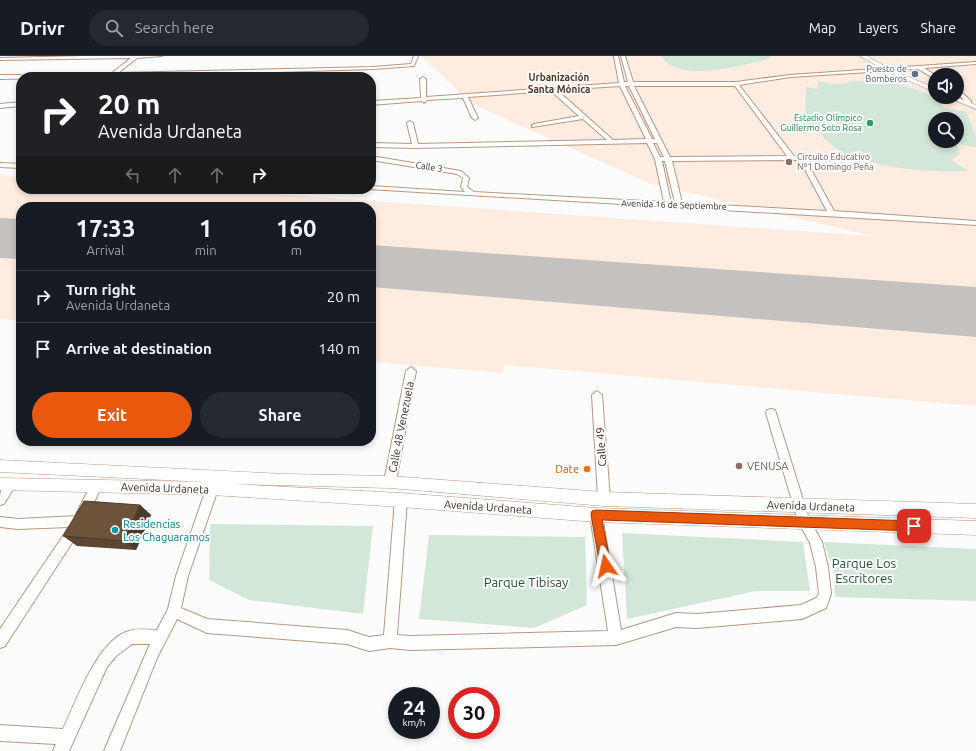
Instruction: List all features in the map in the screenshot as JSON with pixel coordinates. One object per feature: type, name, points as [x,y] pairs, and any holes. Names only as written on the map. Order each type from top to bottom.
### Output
[{"type":"street","points":[[0,58],[42,56]]},
{"type":"street","points":[[117,72],[136,56]]},
{"type":"street","points":[[0,58],[160,56]]},
{"type":"street","points":[[330,72],[372,71],[412,65],[416,56]]},
{"type":"street","points":[[616,56],[622,84],[658,159],[668,204]]},
{"type":"street","points":[[623,56],[631,85],[668,159],[679,205]]},
{"type":"street","points":[[863,56],[888,70],[928,87]]},
{"type":"street","points":[[871,56],[928,83]]},
{"type":"street","points":[[376,103],[622,84],[736,84],[784,77],[976,63]]},
{"type":"street","points":[[919,68],[928,73]]},
{"type":"street","points":[[0,77],[16,77]]},
{"type":"street","points":[[423,79],[424,100]]},
{"type":"street","points":[[736,84],[791,157]]},
{"type":"street","points":[[552,89],[612,142]]},
{"type":"street","points":[[964,96],[973,103]]},
{"type":"street","points":[[465,97],[475,118]]},
{"type":"street","points":[[964,102],[976,107]]},
{"type":"street","points":[[0,106],[16,104]]},
{"type":"street","points":[[534,126],[584,117]]},
{"type":"street","points":[[410,122],[415,146]]},
{"type":"street","points":[[376,145],[415,146],[659,141]]},
{"type":"street","points":[[658,159],[791,157],[802,160],[831,212]]},
{"type":"street","name":"Calle 3","points":[[376,159],[459,172],[466,178],[464,187],[472,194]]},
{"type":"street","points":[[0,165],[16,166]]},
{"type":"street","name":"Avenida 16 de Septiembre","points":[[376,188],[831,212],[976,223]]},
{"type":"street","name":"Calle 48 Venezuela","points":[[390,482],[411,371]]},
{"type":"street","name":"Calle 49","points":[[598,395],[604,499]]},
{"type":"street","points":[[174,611],[207,626],[347,637],[369,644],[390,641],[411,643],[616,638],[676,620],[696,621],[744,618],[802,612],[821,603],[825,594],[822,567],[816,542],[804,521],[801,506],[771,413]]},
{"type":"street","name":"Avenida Urdaneta","points":[[0,466],[276,479],[390,482],[604,499],[976,511]]},
{"type":"street","points":[[0,500],[5,484]]},
{"type":"street","name":"Avenida Urdaneta","points":[[5,484],[212,489],[401,500],[596,515],[976,528]]},
{"type":"street","points":[[0,641],[79,521],[96,486]]},
{"type":"street","points":[[112,751],[160,637],[174,611],[182,576],[212,489]]},
{"type":"street","points":[[390,641],[401,500]]},
{"type":"street","points":[[596,515],[616,638]]},
{"type":"street","points":[[0,522],[18,524],[79,521]]},
{"type":"street","points":[[61,751],[102,662],[111,651],[130,637],[160,637]]},
{"type":"street","points":[[0,734],[67,737]]},
{"type":"shaded area","points":[[421,56],[976,56],[976,406],[504,365],[503,373],[376,362],[376,202],[16,202],[16,320],[0,319],[0,175],[16,177],[16,194],[274,194],[872,236],[651,184],[472,104]]},
{"type":"green space","points":[[661,56],[770,56],[772,58],[730,68],[697,71],[682,69],[670,65]]},
{"type":"green space","name":"Estadio Olímpico Guillermo Soto Rosa","points":[[818,81],[832,84],[842,84],[851,81],[890,83],[928,94],[928,104],[941,104],[944,108],[966,111],[976,136],[976,147],[964,145],[964,112],[928,112],[928,148],[958,148],[960,153],[952,160],[968,171],[932,171],[886,166],[864,160],[844,152],[829,143],[819,130],[805,128],[806,87],[818,89]]},
{"type":"green space","points":[[210,524],[373,526],[363,614],[249,600],[209,580]]},
{"type":"green space","points":[[622,533],[803,542],[810,591],[756,591],[627,619]]},
{"type":"green space","name":"Parque Tibisay","points":[[429,535],[585,537],[587,605],[534,628],[419,619]]},
{"type":"green space","name":"Parque Los Escritores","points":[[824,542],[976,549],[976,601],[835,597],[834,572]]},
{"type":"building","points":[[84,501],[140,505],[124,541],[63,536]]},
{"type":"runway","points":[[0,238],[16,239]]},
{"type":"runway","points":[[376,266],[976,312]]},
{"type":"place","name":"Puesto de Bomberos","points":[[915,74]]},
{"type":"place","name":"Estadio Olímpico Guillermo Soto Rosa","points":[[870,123]]},
{"type":"place","name":"Circuito Educativo Nº1 Domingo Peña","points":[[789,162]]},
{"type":"place","name":"VENUSA","points":[[739,466]]},
{"type":"place","name":"Date","points":[[587,469]]},
{"type":"place","name":"Residencias Los Chaguaramos","points":[[115,530]]},
{"type":"district","name":"Urbanización Santa Mónica","points":[[559,82]]},
{"type":"route","points":[[606,566],[596,515],[914,526]]}]
